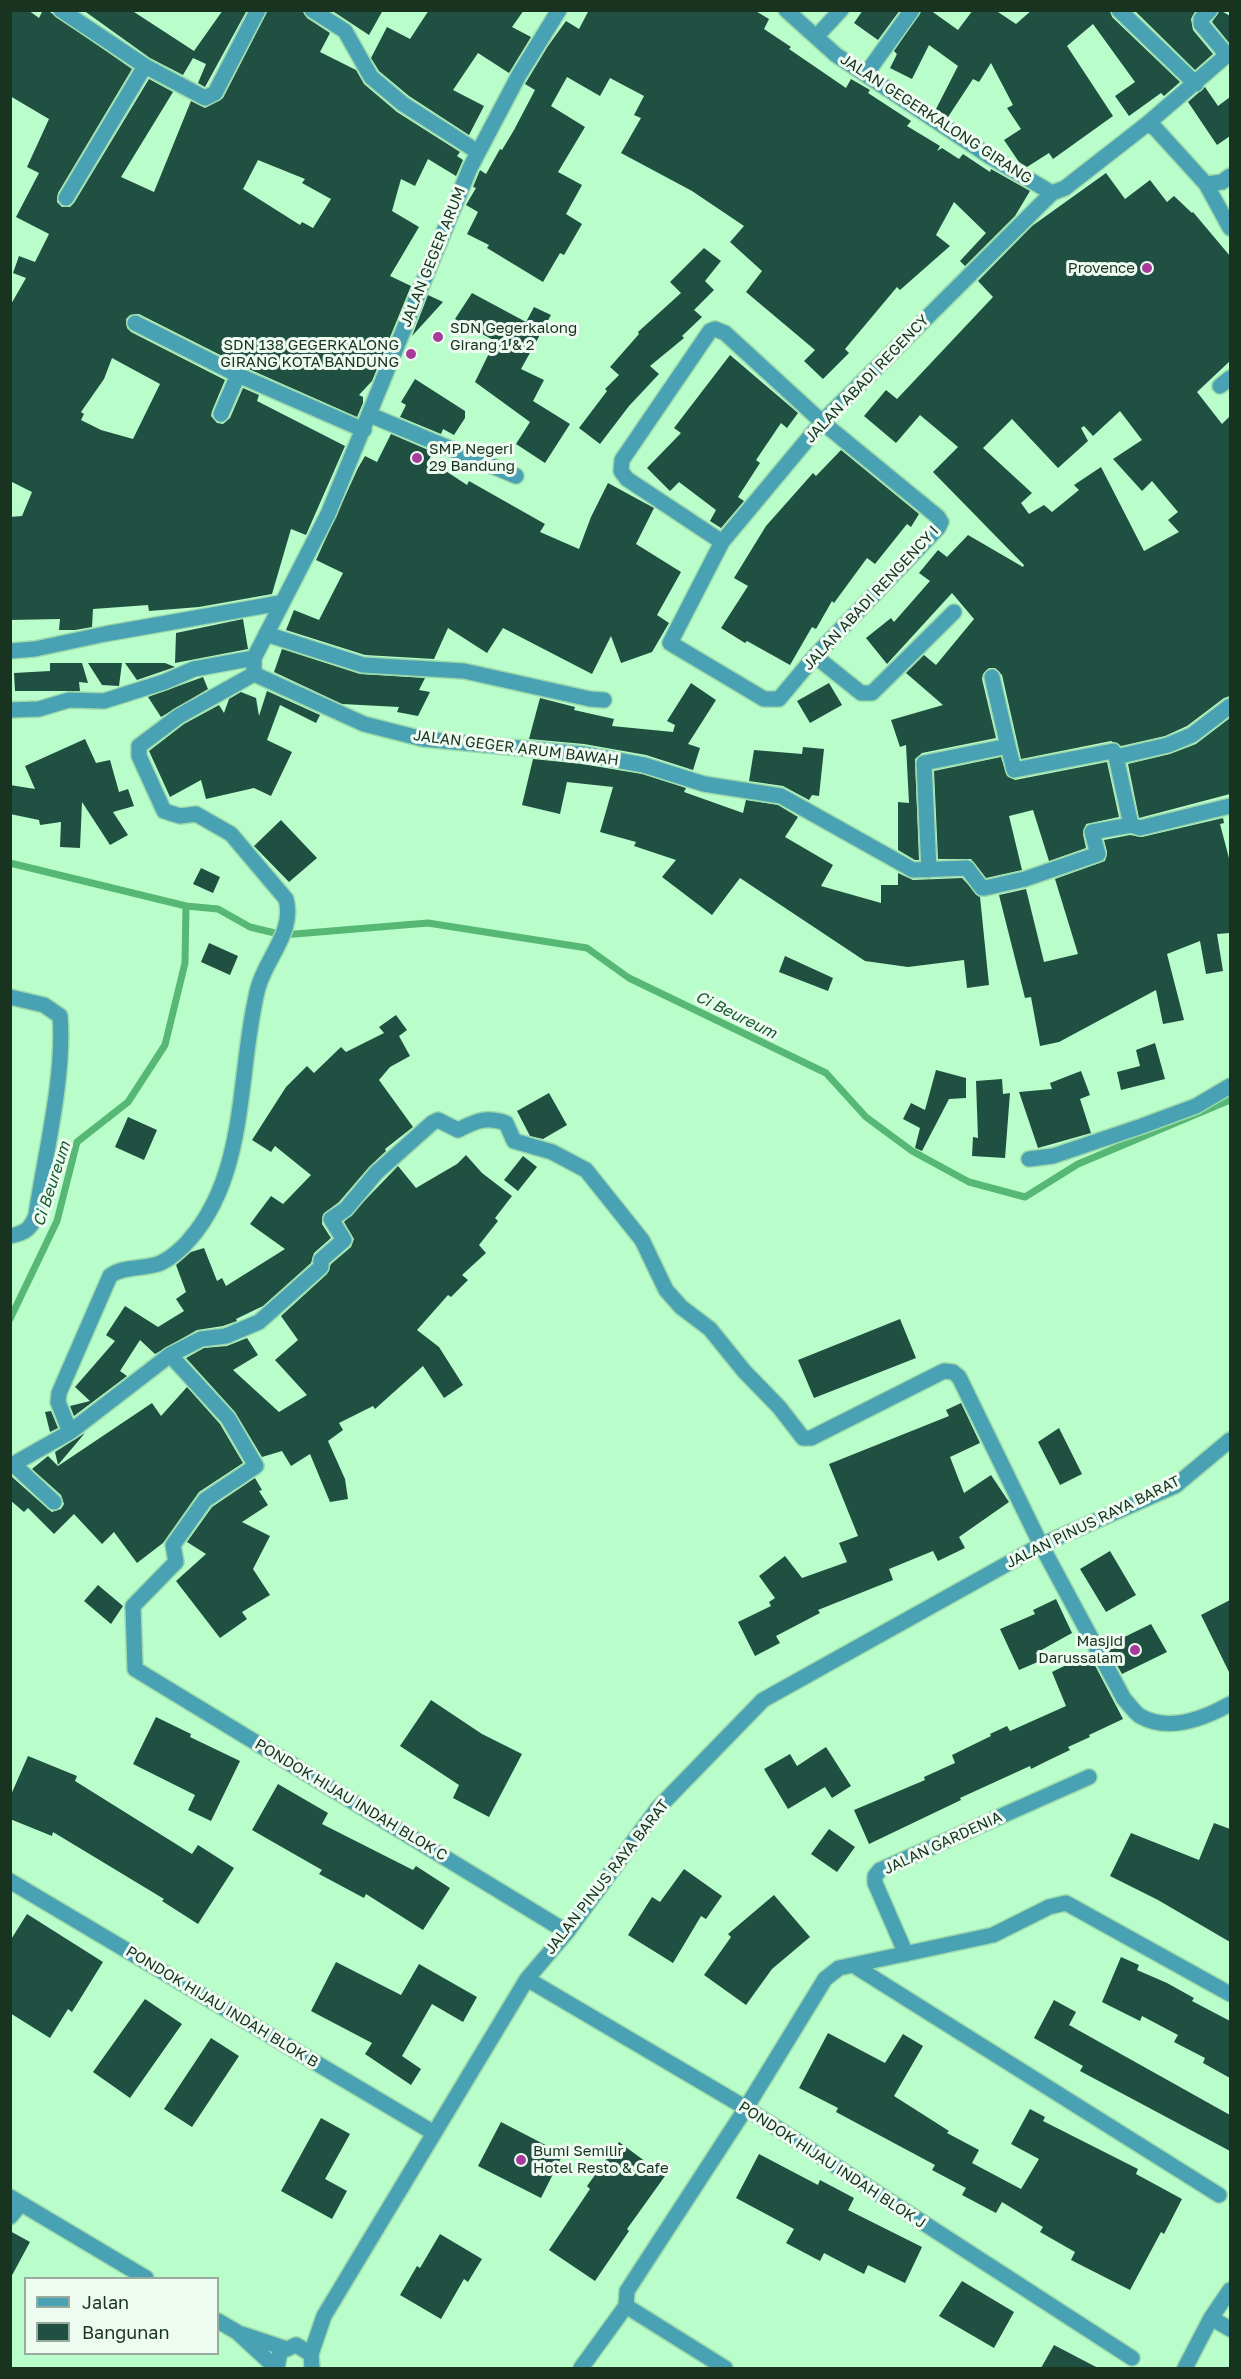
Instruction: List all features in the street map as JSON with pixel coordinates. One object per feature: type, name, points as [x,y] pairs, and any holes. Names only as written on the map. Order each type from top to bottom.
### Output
[{"type":"street","points":[[61,10],[145,66],[201,98],[208,98],[215,93],[258,10]]},
{"type":"street","points":[[312,10],[345,31],[371,77],[403,104],[478,152]]},
{"type":"street","name":"JALAN GEGER ARUM","points":[[254,674],[254,658],[280,603],[328,514],[370,415],[385,371],[478,152],[519,75],[559,10]]},
{"type":"street","name":"JALAN GEGERKALONG GIRANG","points":[[786,10],[816,38],[866,74],[989,156],[1052,193]]},
{"type":"street","points":[[816,38],[841,10]]},
{"type":"street","points":[[866,74],[912,10]]},
{"type":"street","points":[[1119,10],[1196,84]]},
{"type":"street","points":[[1052,193],[1065,188],[1147,124],[1196,84],[1227,54],[1200,24],[1201,19],[1210,10]]},
{"type":"street","points":[[66,198],[145,66]]},
{"type":"street","points":[[1147,124],[1155,128],[1206,184],[1230,228]]},
{"type":"street","points":[[1206,184],[1222,182],[1230,177]]},
{"type":"street","name":"JALAN ABADI REGENCY","points":[[672,645],[670,642],[722,542],[822,422],[1052,193]]},
{"type":"street","points":[[135,323],[238,375],[364,430]]},
{"type":"street","points":[[722,542],[627,479],[621,471],[622,460],[710,332],[715,329],[725,333],[822,422]]},
{"type":"street","points":[[221,414],[238,375]]},
{"type":"street","points":[[370,415],[516,476]]},
{"type":"street","name":"JALAN ABADI RENGENCY I","points":[[672,645],[769,700],[779,699],[815,656],[938,528],[941,522],[938,517],[822,422]]},
{"type":"street","points":[[10,651],[35,649],[105,634],[280,603]]},
{"type":"street","points":[[815,656],[867,695],[872,693],[954,612]]},
{"type":"street","points":[[266,634],[363,665],[464,671],[590,699],[604,700]]},
{"type":"street","points":[[10,710],[39,709],[69,700],[104,701],[164,682],[194,669],[254,658]]},
{"type":"street","points":[[70,1432],[58,1402],[59,1394],[110,1276],[113,1273],[160,1264],[177,1251],[189,1240],[206,1217],[226,1175],[240,1094],[246,1041],[259,984],[277,949],[289,911],[286,899],[231,834],[196,814],[180,816],[164,812],[139,756],[139,746],[153,733],[254,674]]},
{"type":"street","name":"JALAN GEGER ARUM BAWAH","points":[[254,674],[364,724],[423,739],[583,754],[644,765],[704,784],[781,796],[913,870],[968,868],[985,888],[1096,855],[1098,854],[1092,832],[1131,825]]},
{"type":"street","points":[[992,677],[1014,770],[1113,751],[1131,825],[1140,828],[1230,806]]},
{"type":"street","points":[[1116,757],[1168,745],[1192,735],[1230,706]]},
{"type":"street","points":[[929,870],[924,763],[1008,746]]},
{"type":"street","points":[[10,997],[52,1010],[60,1016],[61,1027],[57,1081],[36,1215],[32,1226],[24,1233],[10,1236]]},
{"type":"street","points":[[1029,1159],[1053,1156],[1142,1126],[1196,1106],[1230,1086]]},
{"type":"street","points":[[54,1502],[12,1465],[70,1432],[170,1355],[201,1339],[226,1336],[259,1322],[321,1268],[321,1260],[344,1240],[331,1219],[346,1209],[376,1173],[432,1123],[438,1120],[458,1130],[477,1120],[494,1119],[506,1124],[514,1141],[552,1152],[585,1170],[642,1240],[666,1290],[681,1307],[710,1329],[744,1371],[779,1407],[803,1438],[811,1438],[944,1371],[953,1372],[959,1377],[1041,1545],[1124,1699],[1137,1715],[1150,1721],[1176,1723],[1204,1719],[1230,1704]]},
{"type":"street","name":"PONDOK HIJAU INDAH BLOK C","points":[[170,1355],[228,1418],[256,1466],[206,1500],[173,1545],[176,1562],[133,1606],[135,1669],[567,1932]]},
{"type":"street","name":"JALAN PINUS RAYA BARAT","points":[[324,2316],[527,1979],[567,1932],[658,1808],[763,1700],[1041,1545],[1175,1486],[1230,1440]]},
{"type":"street","name":"JALAN GARDENIA","points":[[906,1954],[875,1883],[875,1876],[880,1870],[1089,1777]]},
{"type":"street","name":"PONDOK HIJAU INDAH BLOK B","points":[[10,1881],[434,2133]]},
{"type":"street","points":[[581,2368],[627,2306],[627,2291],[746,2108],[825,1979],[839,1968],[993,1935],[1049,1907],[1066,1903],[1230,1994]]},
{"type":"street","points":[[853,1965],[1219,2194]]},
{"type":"street","name":"PONDOK HIJAU INDAH BLOK J","points":[[527,1979],[746,2108],[1132,2358]]},
{"type":"street","points":[[10,2217],[16,2200],[144,2277]]},
{"type":"street","points":[[1185,2368],[1211,2318],[1230,2290]]},
{"type":"street","points":[[627,2306],[725,2368]]},
{"type":"street","points":[[276,2368],[277,2358],[324,2316]]},
{"type":"street","points":[[313,2364],[324,2316]]},
{"type":"street","points":[[1211,2318],[1230,2329]]},
{"type":"street","points":[[219,2322],[237,2332],[276,2368]]},
{"type":"street","points":[[237,2332],[290,2347],[307,2349],[313,2364]]},
{"type":"building","points":[[10,10],[28,10],[39,18],[43,10],[47,10],[132,69],[58,193],[57,202],[62,207],[70,207],[149,79],[173,92],[121,177],[154,192],[191,101],[205,108],[223,98],[268,10],[302,10],[307,18],[330,33],[320,52],[356,70],[364,84],[397,112],[460,152],[457,156],[463,160],[456,176],[428,159],[415,186],[401,179],[392,211],[419,227],[390,276],[411,286],[372,381],[359,395],[363,397],[363,403],[357,417],[242,366],[139,314],[130,315],[126,319],[127,328],[131,332],[225,380],[211,416],[217,423],[223,424],[230,418],[243,388],[259,395],[257,401],[345,446],[306,535],[291,529],[272,594],[199,607],[149,611],[148,605],[93,609],[92,627],[75,630],[59,630],[60,619],[10,620],[10,517],[22,516],[32,492],[10,481],[10,306],[26,278],[13,273],[19,256],[35,262],[49,234],[16,217],[39,173],[27,167],[49,119],[10,96]],"holes":[[[258,160],[305,179],[302,183],[331,199],[313,228],[302,222],[300,225],[243,189]],[[112,358],[160,384],[133,439],[101,430],[81,420],[84,414],[81,412],[104,379]]]},
{"type":"building","points":[[83,10],[131,10],[194,51],[223,10],[247,10],[205,87],[198,83],[206,64],[193,58],[183,75],[150,58]]},
{"type":"building","points":[[331,10],[383,10],[369,35]]},
{"type":"building","points":[[429,10],[524,10],[512,27],[531,37],[509,73],[478,53],[453,90],[484,106],[469,135],[409,96],[379,71],[371,58],[387,27],[410,39]]},
{"type":"building","points":[[589,10],[754,10],[769,19],[764,29],[791,47],[789,49],[846,88],[851,79],[870,90],[868,93],[911,121],[907,126],[940,146],[937,151],[942,148],[959,159],[963,154],[990,172],[991,169],[1030,191],[1015,216],[965,266],[960,261],[986,233],[954,202],[936,235],[950,246],[900,290],[897,287],[845,349],[849,353],[823,379],[804,361],[815,350],[746,292],[762,271],[730,242],[744,226],[692,191],[621,153],[641,118],[634,115],[644,96],[610,78],[600,96],[567,77],[551,106],[585,127],[558,172],[582,185],[566,214],[582,224],[564,255],[560,253],[543,282],[487,248],[489,245],[467,234],[478,212],[466,205],[476,188],[473,187],[480,170],[486,174],[514,130],[535,90],[525,84],[548,46],[566,21],[579,29]]},
{"type":"building","points":[[863,10],[900,10],[878,40],[854,23]]},
{"type":"building","points":[[922,10],[930,10],[958,30],[973,10],[995,10],[1016,24],[1032,10],[1110,10],[1112,17],[1180,82],[1164,96],[1161,93],[1129,116],[1115,96],[1135,82],[1093,24],[1067,46],[1113,116],[1053,159],[1049,153],[1027,167],[1019,162],[1004,140],[1021,129],[1007,108],[1013,105],[991,63],[979,82],[973,79],[948,117],[936,109],[958,66],[929,45],[912,79],[890,68],[897,54],[894,51]]},
{"type":"building","points":[[1134,10],[1196,10],[1191,19],[1193,30],[1213,54],[1195,70]]},
{"type":"building","points":[[1220,10],[1230,16],[1230,44],[1212,22]]},
{"type":"building","points":[[1205,87],[1218,106],[1230,97],[1230,136],[1217,145],[1188,102]]},
{"type":"building","points":[[1106,173],[1125,199],[1150,180],[1167,202],[1174,196],[1193,212],[1230,256],[1230,361],[1197,392],[1222,424],[1230,416],[1230,696],[1187,726],[1165,736],[1121,746],[1111,741],[1021,759],[1002,675],[995,668],[989,668],[983,674],[982,679],[996,738],[922,753],[915,759],[919,860],[915,860],[898,850],[898,802],[909,803],[906,745],[900,747],[891,720],[943,705],[906,673],[924,655],[936,665],[974,619],[952,593],[887,664],[866,638],[891,618],[894,622],[930,581],[919,573],[938,550],[947,557],[968,535],[1023,567],[1024,565],[933,472],[958,447],[920,415],[896,443],[864,416],[886,390],[897,399],[993,297],[978,281],[1032,226]],"holes":[[[1120,411],[1142,440],[1113,459],[1142,491],[1152,481],[1178,512],[1168,520],[1179,532],[1144,551],[1101,467],[1074,485],[1079,490],[1052,512],[1044,505],[1029,514],[1021,503],[1032,493],[983,448],[1012,419],[1058,468],[1088,441],[1081,428],[1084,426],[1093,436]]]},
{"type":"building","points":[[704,248],[721,261],[705,281],[714,290],[694,310],[702,317],[682,336],[684,338],[650,366],[659,374],[629,406],[600,444],[579,428],[607,391],[605,389],[619,375],[610,367],[639,334],[638,332],[681,293],[670,282]]},
{"type":"building","points":[[472,293],[526,322],[534,307],[551,315],[521,369],[544,380],[533,401],[570,424],[545,463],[516,444],[530,422],[475,382],[495,341],[455,319]]},
{"type":"building","points":[[428,295],[443,302],[412,336]]},
{"type":"building","points":[[730,355],[798,413],[787,428],[781,423],[756,460],[760,463],[738,497],[744,501],[721,528],[710,521],[716,510],[679,482],[670,491],[647,468],[681,433],[674,428]]},
{"type":"building","points":[[415,379],[465,411],[465,418],[454,435],[443,429],[441,434],[400,417],[406,405],[401,402]]},
{"type":"building","points":[[391,434],[433,452],[429,460],[467,485],[469,481],[545,524],[540,532],[579,549],[591,517],[608,483],[654,508],[636,544],[681,572],[657,615],[669,623],[652,652],[621,663],[611,636],[592,674],[503,628],[487,653],[448,628],[434,659],[365,655],[286,630],[294,610],[319,620],[343,573],[316,560],[365,456],[377,462]]},
{"type":"building","points":[[841,450],[919,514],[911,527],[907,524],[875,564],[867,558],[834,603],[832,601],[816,629],[812,627],[790,665],[747,641],[745,643],[721,628],[748,586],[734,578],[766,526],[813,473],[816,476]]},
{"type":"building","points":[[243,619],[248,649],[175,663],[176,633]]},
{"type":"building","points":[[282,649],[360,674],[425,678],[419,690],[430,692],[418,716],[397,712],[399,707],[342,704],[274,672]]},
{"type":"building","points":[[50,663],[82,663],[88,683],[79,682],[80,691],[15,691],[14,673],[50,671]]},
{"type":"building","points":[[88,663],[122,663],[119,686],[102,685]]},
{"type":"building","points":[[125,663],[165,663],[175,667],[137,680]]},
{"type":"building","points":[[203,677],[208,689],[161,717],[148,697]]},
{"type":"building","points":[[691,683],[716,700],[688,744],[700,748],[693,770],[646,755],[584,744],[529,739],[540,698],[575,707],[574,710],[614,719],[612,726],[673,732],[675,725],[667,721]]},
{"type":"building","points":[[829,683],[842,705],[810,723],[797,701]]},
{"type":"building","points":[[267,691],[320,715],[316,723],[280,705],[267,740],[292,752],[271,796],[254,788],[206,799],[201,780],[170,797],[149,751],[184,724],[219,705],[224,713],[229,699],[241,692],[256,698],[259,716]]},
{"type":"building","points":[[1230,718],[1230,794],[1139,818],[1128,764],[1170,754],[1196,744]]},
{"type":"building","points":[[85,739],[96,763],[110,760],[119,792],[128,789],[134,806],[113,812],[128,835],[110,845],[82,802],[80,848],[60,847],[61,822],[40,825],[39,820],[10,814],[10,785],[35,789],[25,766]]},
{"type":"building","points":[[803,747],[824,749],[819,796],[812,795],[809,800],[783,786],[749,781],[754,750],[802,754]]},
{"type":"building","points":[[1001,757],[1007,776],[1015,780],[1107,762],[1119,817],[1086,824],[1083,834],[1086,848],[1049,861],[1033,810],[1009,816],[1022,870],[986,878],[971,859],[938,859],[934,771]]},
{"type":"building","points":[[533,759],[642,774],[686,788],[684,792],[743,813],[746,800],[778,805],[798,817],[785,837],[833,865],[821,886],[881,903],[881,885],[898,885],[898,873],[913,880],[962,878],[980,897],[989,985],[967,988],[964,960],[908,967],[865,961],[740,878],[712,915],[662,877],[676,860],[634,846],[636,842],[600,832],[613,787],[567,782],[560,814],[522,805]]},
{"type":"building","points":[[1223,818],[1224,823],[1220,824],[1230,862],[1230,933],[1217,934],[1223,971],[1206,974],[1200,941],[1167,954],[1184,1020],[1163,1024],[1156,990],[1059,1042],[1040,1046],[1031,997],[1025,998],[999,895],[1026,889],[1044,962],[1078,954],[1055,879],[1105,861],[1107,852],[1104,840],[1130,835],[1142,837]]},
{"type":"building","points":[[281,820],[317,858],[289,882],[254,846]]},
{"type":"building","points":[[201,868],[220,877],[213,893],[193,884]]},
{"type":"building","points":[[209,943],[238,956],[230,975],[201,962]]},
{"type":"building","points":[[785,956],[833,978],[828,991],[779,972]]},
{"type":"building","points":[[396,1015],[407,1030],[399,1036],[410,1056],[390,1067],[379,1080],[413,1127],[385,1149],[386,1151],[339,1202],[323,1214],[322,1224],[331,1238],[314,1253],[311,1263],[263,1306],[236,1319],[237,1321],[223,1326],[197,1330],[155,1354],[140,1340],[120,1371],[127,1376],[74,1416],[70,1406],[90,1401],[75,1387],[115,1341],[106,1335],[125,1306],[158,1327],[184,1311],[176,1299],[186,1292],[176,1265],[191,1252],[204,1248],[217,1281],[222,1278],[226,1286],[285,1249],[250,1224],[271,1196],[283,1204],[311,1175],[275,1146],[271,1152],[252,1140],[286,1087],[307,1066],[314,1073],[341,1047],[346,1052],[384,1033],[379,1027]]},
{"type":"building","points":[[1155,1043],[1165,1079],[1121,1090],[1117,1072],[1140,1066],[1136,1050]]},
{"type":"building","points":[[936,1070],[966,1078],[966,1098],[949,1099],[922,1151],[915,1148],[920,1128],[903,1119],[911,1103],[925,1110]]},
{"type":"building","points":[[1081,1071],[1090,1095],[1080,1099],[1091,1133],[1038,1148],[1019,1092],[1052,1089],[1050,1083]]},
{"type":"building","points":[[1002,1079],[1003,1094],[1010,1093],[1005,1158],[972,1156],[973,1137],[978,1138],[976,1081]]},
{"type":"building","points":[[549,1093],[567,1125],[543,1139],[530,1136],[517,1111]]},
{"type":"building","points":[[128,1117],[157,1130],[144,1160],[115,1147]]},
{"type":"building","points":[[466,1155],[482,1173],[512,1196],[495,1218],[498,1221],[479,1245],[486,1253],[462,1275],[468,1280],[451,1297],[448,1295],[417,1330],[439,1347],[463,1385],[444,1398],[423,1366],[375,1409],[373,1406],[339,1423],[343,1430],[328,1441],[345,1479],[348,1499],[330,1502],[310,1454],[291,1466],[282,1451],[262,1457],[235,1412],[186,1358],[204,1348],[227,1346],[247,1338],[258,1355],[233,1370],[279,1412],[307,1395],[275,1360],[298,1340],[281,1316],[327,1274],[331,1264],[351,1247],[354,1239],[344,1222],[398,1166],[416,1188],[457,1164]]},
{"type":"building","points":[[523,1156],[537,1167],[518,1191],[504,1180]]},
{"type":"building","points":[[900,1319],[916,1358],[814,1398],[798,1360]]},
{"type":"building","points":[[187,1387],[220,1424],[243,1463],[199,1492],[163,1543],[137,1563],[114,1532],[102,1544],[74,1514],[54,1534],[28,1508],[24,1512],[10,1500],[11,1476],[52,1512],[61,1509],[64,1504],[61,1495],[32,1469],[48,1456],[58,1466],[152,1403],[161,1416]]},
{"type":"building","points":[[961,1403],[980,1443],[950,1457],[964,1493],[991,1475],[1009,1502],[959,1537],[965,1548],[938,1561],[933,1551],[889,1569],[893,1580],[818,1610],[820,1613],[776,1636],[780,1643],[755,1656],[738,1622],[771,1606],[769,1602],[775,1598],[759,1576],[785,1556],[802,1578],[847,1562],[839,1543],[858,1536],[829,1464],[949,1416],[946,1410]]},
{"type":"building","points":[[51,1411],[58,1428],[50,1432],[45,1412]]},
{"type":"building","points":[[1059,1428],[1082,1474],[1060,1485],[1038,1442]]},
{"type":"building","points":[[85,1433],[58,1465],[55,1452]]},
{"type":"building","points":[[255,1478],[262,1490],[259,1491],[268,1505],[242,1522],[270,1536],[253,1569],[270,1595],[242,1612],[247,1619],[220,1638],[176,1581],[206,1554],[187,1542],[212,1507]]},
{"type":"building","points":[[1110,1551],[1136,1595],[1106,1612],[1080,1569]]},
{"type":"building","points":[[98,1585],[123,1606],[111,1624],[84,1601]]},
{"type":"building","points":[[1056,1599],[1072,1633],[1036,1653],[1040,1661],[1019,1670],[1000,1629],[1035,1614],[1033,1610]]},
{"type":"building","points":[[1230,1600],[1230,1674],[1201,1615]]},
{"type":"building","name":"Masjid Darussalam","points":[[1151,1624],[1167,1652],[1122,1674],[1106,1646]]},
{"type":"building","points":[[1089,1654],[1123,1719],[1068,1747],[1070,1750],[1031,1769],[1030,1766],[960,1798],[961,1800],[869,1844],[854,1810],[925,1780],[924,1777],[955,1763],[952,1755],[991,1736],[990,1734],[1007,1726],[1010,1731],[1066,1706],[1052,1672]]},
{"type":"building","points":[[431,1700],[482,1734],[522,1754],[489,1817],[453,1798],[459,1785],[400,1746]]},
{"type":"building","points":[[156,1717],[191,1734],[190,1737],[240,1761],[211,1821],[188,1810],[195,1795],[133,1764]]},
{"type":"building","points":[[826,1747],[851,1786],[832,1798],[825,1787],[788,1809],[764,1769],[790,1754],[797,1766]]},
{"type":"building","points":[[28,1756],[77,1776],[75,1781],[192,1854],[198,1845],[234,1868],[198,1924],[162,1901],[164,1899],[53,1832],[52,1836],[10,1819],[10,1797]]},
{"type":"building","points":[[278,1784],[328,1813],[322,1824],[413,1870],[416,1866],[450,1888],[423,1930],[366,1894],[364,1898],[319,1874],[322,1870],[252,1830]]},
{"type":"building","points":[[1214,1823],[1230,1829],[1230,1942],[1158,1900],[1110,1876],[1131,1833],[1199,1860]]},
{"type":"building","points":[[829,1829],[855,1847],[837,1872],[811,1854]]},
{"type":"building","points":[[684,1869],[722,1896],[706,1919],[701,1916],[673,1963],[628,1935],[652,1897],[660,1902]]},
{"type":"building","points":[[774,1895],[810,1937],[772,1969],[746,2005],[704,1975],[731,1937],[728,1934]]},
{"type":"building","points":[[27,1914],[103,1962],[72,2012],[68,2009],[50,2038],[10,2013],[10,1941]]},
{"type":"building","points":[[1121,1957],[1139,1965],[1137,1970],[1167,1983],[1194,1998],[1192,2001],[1230,2021],[1230,2078],[1203,2063],[1205,2058],[1174,2042],[1178,2035],[1142,2016],[1140,2021],[1102,2002]]},
{"type":"building","points":[[336,1962],[401,1995],[419,1964],[477,1997],[463,2022],[432,2004],[402,2056],[421,2069],[411,2085],[365,2054],[372,2043],[311,2011]]},
{"type":"building","points":[[145,1999],[182,2024],[130,2098],[93,2072]]},
{"type":"building","points":[[1054,2000],[1076,2012],[1069,2025],[1230,2115],[1230,2151],[1080,2071],[1083,2066],[1034,2038]]},
{"type":"building","points":[[828,2033],[885,2063],[903,2034],[923,2046],[894,2096],[949,2131],[947,2133],[979,2150],[972,2163],[1021,2189],[1039,2159],[1011,2144],[1030,2109],[1045,2117],[1043,2121],[1138,2169],[1136,2174],[1182,2199],[1164,2234],[1161,2232],[1130,2290],[1071,2260],[1075,2252],[1040,2232],[1043,2227],[1002,2202],[996,2213],[962,2195],[966,2188],[932,2170],[935,2165],[836,2112],[838,2108],[799,2088]]},
{"type":"building","points":[[211,2038],[239,2056],[192,2127],[164,2109]]},
{"type":"building","points":[[321,2118],[350,2134],[325,2179],[347,2191],[332,2219],[281,2191]]},
{"type":"building","name":"Bumi Semilir Hotel Resto & Cafe","points":[[501,2122],[563,2154],[541,2198],[478,2166]]},
{"type":"building","points":[[619,2142],[665,2176],[627,2229],[629,2231],[595,2281],[549,2250],[590,2189],[587,2186]]},
{"type":"building","points":[[759,2154],[818,2185],[820,2180],[854,2198],[848,2210],[922,2247],[905,2283],[868,2265],[864,2274],[824,2253],[820,2261],[786,2243],[794,2229],[736,2198]]},
{"type":"building","points":[[10,2231],[30,2242],[10,2279]]},
{"type":"building","points":[[440,2234],[482,2259],[468,2282],[464,2279],[441,2319],[400,2295],[417,2266],[420,2268]]},
{"type":"building","points":[[962,2281],[1014,2312],[994,2348],[939,2316]]},
{"type":"building","points":[[1054,2345],[1098,2368],[1041,2368]]},
{"type":"waterway","name":"Ci Beureum","points":[[10,863],[186,906]]},
{"type":"waterway","name":"Ci Beureum","points":[[10,1319],[57,1221],[77,1142],[128,1102],[165,1045],[185,963],[186,906],[218,909],[250,927],[283,935],[428,923],[587,948],[629,978],[826,1073],[866,1117],[912,1151],[969,1182],[1025,1197],[1078,1164],[1230,1100]]},
{"type":"place","name":"Provence","points":[[1147,268]]},
{"type":"place","name":"SDN Gegerkalong Girang 1 & 2","points":[[438,337]]},
{"type":"place","name":"SDN 138 GEGERKALONG GIRANG KOTA BANDUNG","points":[[411,354]]},
{"type":"place","name":"SMP Negeri 29 Bandung","points":[[417,458]]},
{"type":"place","name":"Masjid Darussalam","points":[[1135,1650]]},
{"type":"place","name":"Bumi Semilir Hotel Resto & Cafe","points":[[521,2160]]}]
